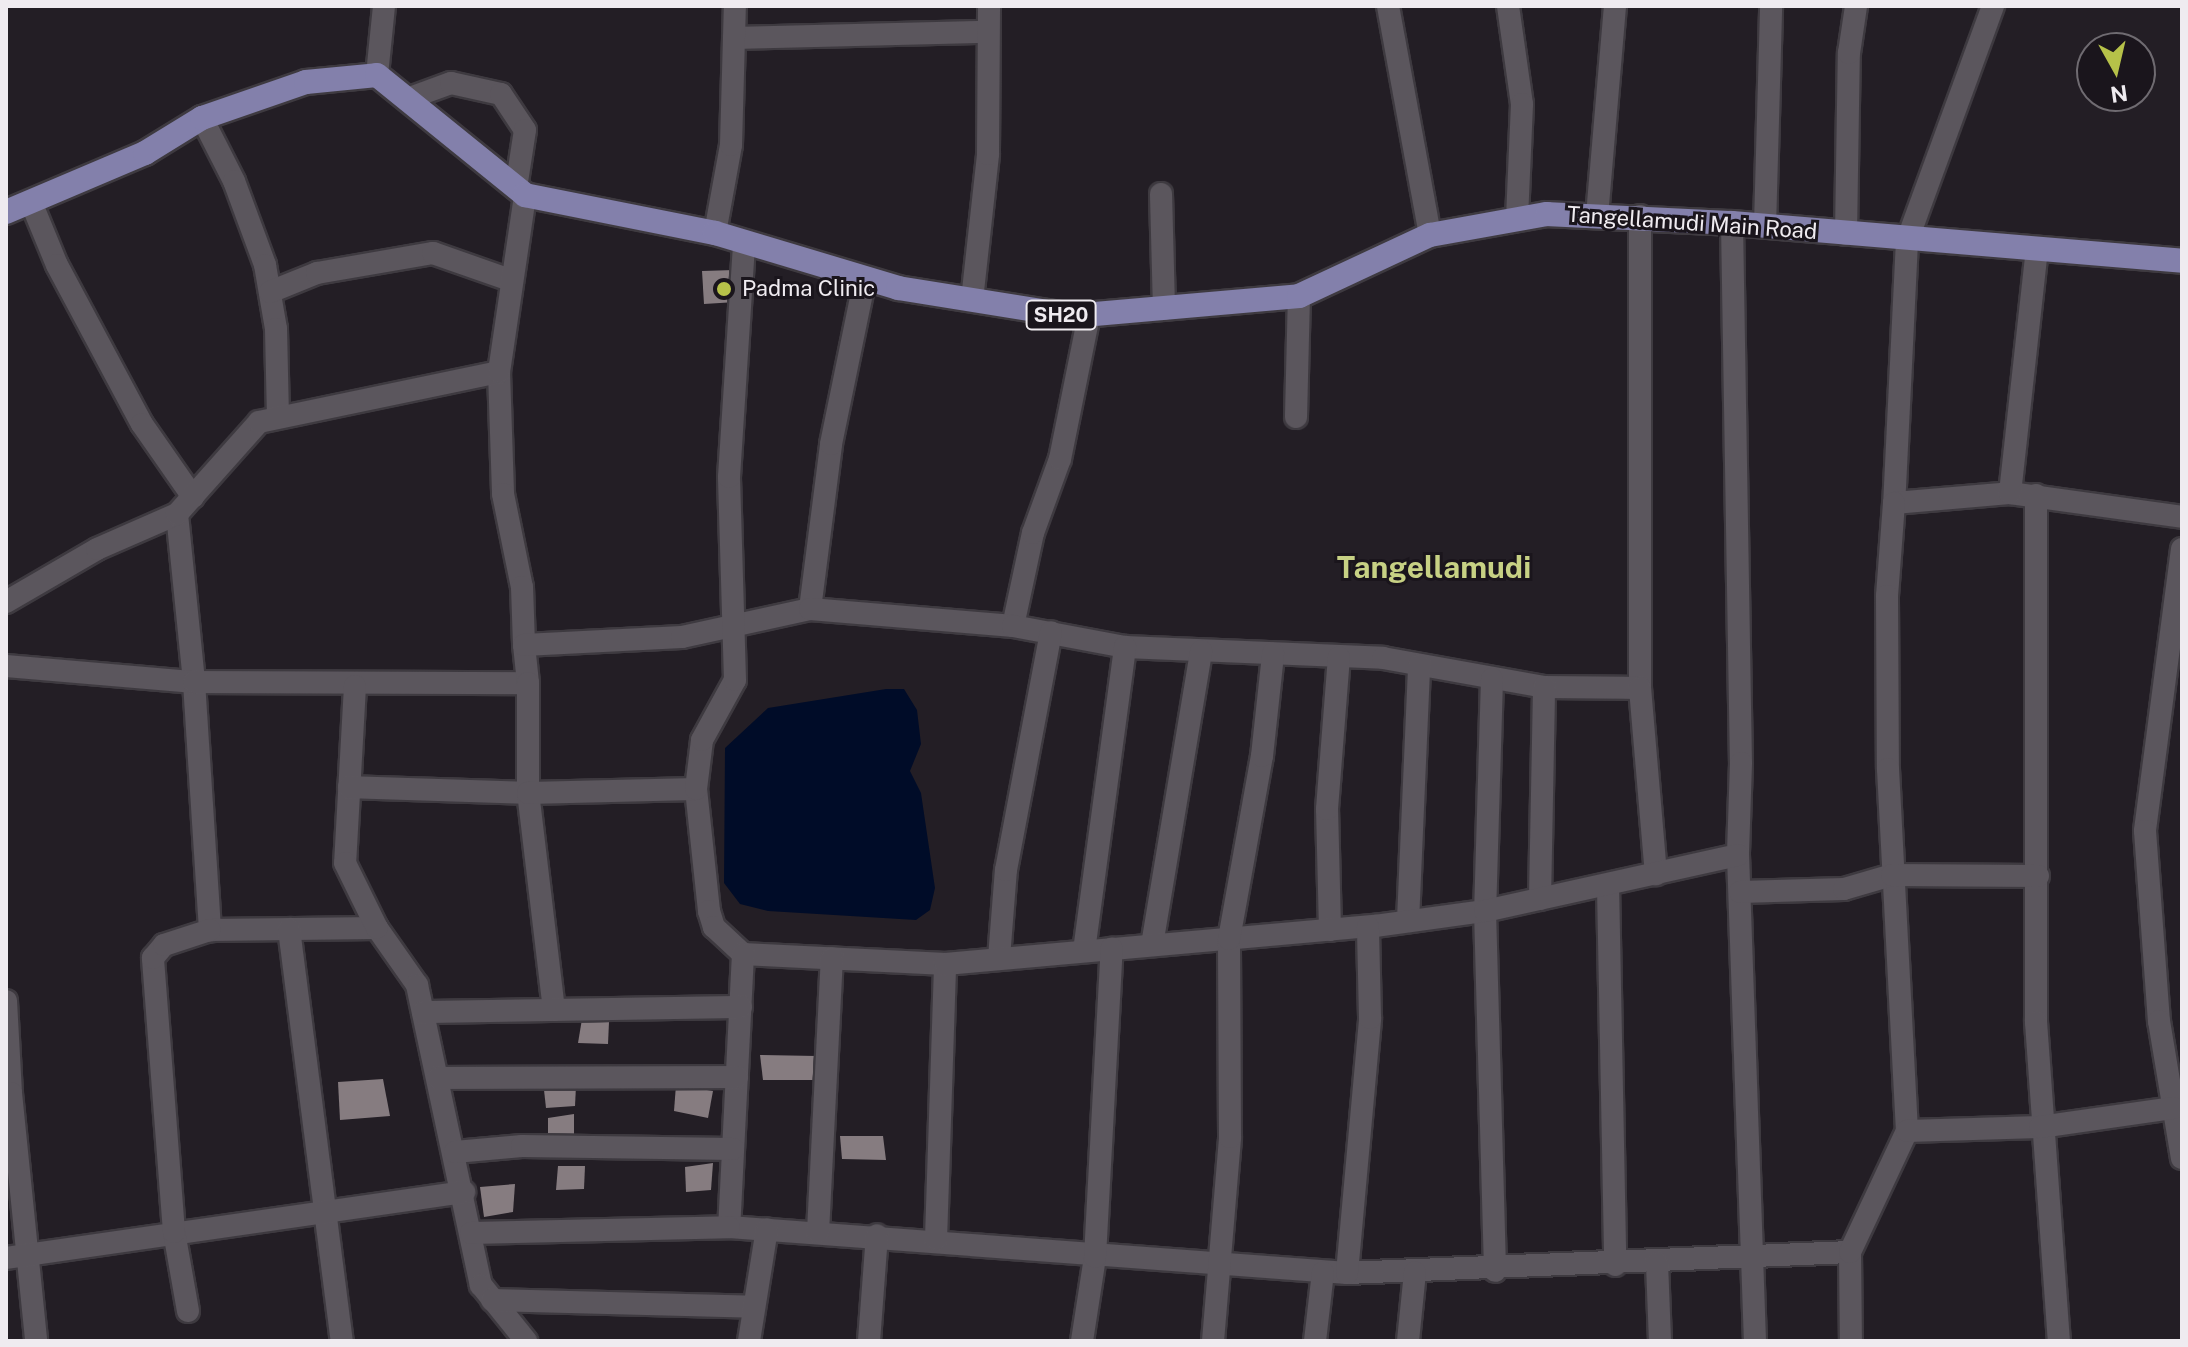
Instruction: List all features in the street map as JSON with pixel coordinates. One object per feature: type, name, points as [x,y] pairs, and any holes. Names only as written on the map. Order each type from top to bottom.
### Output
[{"type":"main road","name":"Tangellamudi Main Road","points":[[377,75],[520,192],[715,233],[865,278],[972,300],[1089,315],[1299,296],[1430,235],[1517,219],[1640,216],[1907,241],[2182,261]]},
{"type":"main road","points":[[6,212],[145,153],[202,118],[306,82],[377,75]]},
{"type":"street","points":[[377,75],[384,6]]},
{"type":"street","points":[[715,233],[731,145],[735,6]]},
{"type":"street","points":[[972,300],[988,154],[989,6]]},
{"type":"street","points":[[1388,6],[1430,235]]},
{"type":"street","points":[[1508,6],[1522,104],[1517,219]]},
{"type":"street","points":[[1597,216],[1615,6]]},
{"type":"street","points":[[1765,226],[1771,6]]},
{"type":"street","points":[[1846,234],[1849,53],[1856,6]]},
{"type":"street","points":[[1851,1341],[1850,1252],[1907,1131],[1892,875],[1887,596],[1907,241],[1993,6]]},
{"type":"street","points":[[734,38],[987,32]]},
{"type":"street","points":[[407,99],[451,83],[501,94],[525,130],[499,372],[503,494],[522,587],[528,683],[528,793],[554,1010]]},
{"type":"street","points":[[202,118],[234,181],[270,292],[278,417]]},
{"type":"street","points":[[1161,194],[1164,309]]},
{"type":"street","points":[[31,202],[57,265],[142,424],[193,497]]},
{"type":"street","points":[[1640,216],[1640,688],[1656,874]]},
{"type":"street","points":[[1732,223],[1741,763],[1738,855],[1755,1341]]},
{"type":"street","points":[[744,242],[729,477],[735,680],[702,740],[696,789],[709,911],[714,927],[743,954],[945,964],[1368,927],[1485,911],[1738,855]]},
{"type":"street","points":[[2010,493],[2037,250]]},
{"type":"street","points":[[270,292],[317,273],[433,253],[510,280]]},
{"type":"street","points":[[810,609],[831,444],[865,278]]},
{"type":"street","points":[[1296,417],[1299,296]]},
{"type":"street","points":[[1013,626],[1033,533],[1064,445],[1089,315]]},
{"type":"street","points":[[6,602],[97,549],[177,514],[259,422],[499,372]]},
{"type":"street","points":[[1894,503],[2010,493],[2182,517]]},
{"type":"street","points":[[2036,495],[2040,1127],[2059,1341]]},
{"type":"street","points":[[177,514],[194,682],[210,930]]},
{"type":"street","points":[[2182,549],[2145,831],[2159,1021],[2182,1158]]},
{"type":"street","points":[[524,645],[682,637],[732,627],[781,611],[810,609],[1013,626],[1125,647],[1339,657],[1419,665],[1544,687],[1640,688]]},
{"type":"street","points":[[999,958],[1006,870],[1051,632]]},
{"type":"street","points":[[1084,951],[1125,647]]},
{"type":"street","points":[[1152,945],[1201,651]]},
{"type":"street","points":[[1213,1341],[1223,1267],[1230,1137],[1229,939],[1262,756],[1273,654]]},
{"type":"street","points":[[1330,930],[1327,809],[1339,657]]},
{"type":"street","points":[[1408,921],[1419,665]]},
{"type":"street","points":[[6,666],[194,682],[355,686],[528,683]]},
{"type":"street","points":[[1492,679],[1485,911],[1495,1271]]},
{"type":"street","points":[[355,686],[345,863],[377,928],[417,985],[464,1192],[481,1285],[526,1341]]},
{"type":"street","points":[[1540,899],[1544,687]]},
{"type":"street","points":[[349,787],[528,793],[696,789]]},
{"type":"street","points":[[1740,892],[1844,889],[1892,875],[2038,876]]},
{"type":"street","points":[[1608,885],[1615,1265]]},
{"type":"street","points":[[1347,1273],[1370,1018],[1368,927]]},
{"type":"street","points":[[188,1311],[174,1232],[153,958],[164,945],[210,930],[377,928]]},
{"type":"street","points":[[289,929],[342,1341]]},
{"type":"street","points":[[1082,1341],[1095,1257],[1112,948]]},
{"type":"street","points":[[729,1227],[743,954]]},
{"type":"street","points":[[818,1232],[832,958]]},
{"type":"street","points":[[936,1239],[945,964]]},
{"type":"street","points":[[6,1001],[16,1256],[36,1341]]},
{"type":"street","points":[[423,1012],[741,1007]]},
{"type":"street","points":[[438,1078],[737,1077]]},
{"type":"street","points":[[1907,1131],[2040,1127],[2174,1108]]},
{"type":"street","points":[[455,1152],[522,1146],[733,1149]]},
{"type":"street","points":[[16,1256],[464,1192]]},
{"type":"street","points":[[471,1233],[729,1227],[936,1239],[1095,1257],[1347,1273],[1495,1271],[1850,1252]]},
{"type":"street","points":[[749,1341],[767,1229]]},
{"type":"street","points":[[869,1341],[877,1235]]},
{"type":"street","points":[[1657,1263],[1660,1341]]},
{"type":"street","points":[[1315,1341],[1323,1272]]},
{"type":"street","points":[[1408,1341],[1415,1272]]},
{"type":"street","points":[[492,1300],[753,1307]]},
{"type":"water","points":[[886,689],[904,689],[917,710],[921,744],[910,771],[921,793],[935,888],[930,910],[916,920],[768,911],[740,904],[724,883],[725,748],[768,708]]},
{"type":"building","points":[[734,270],[736,302],[704,304],[702,271]]},
{"type":"building","points":[[582,1019],[609,1022],[608,1044],[578,1043]]},
{"type":"building","points":[[760,1055],[817,1056],[817,1080],[763,1080]]},
{"type":"building","points":[[383,1079],[390,1116],[340,1120],[338,1082]]},
{"type":"building","points":[[676,1085],[713,1091],[708,1118],[674,1111]]},
{"type":"building","points":[[576,1086],[575,1106],[546,1108],[544,1090]]},
{"type":"building","points":[[574,1114],[574,1136],[548,1138],[548,1118]]},
{"type":"building","points":[[840,1136],[883,1136],[886,1160],[842,1159]]},
{"type":"building","points":[[713,1163],[711,1190],[686,1192],[685,1167]]},
{"type":"building","points":[[558,1166],[585,1166],[584,1189],[556,1190]]},
{"type":"building","points":[[515,1184],[513,1212],[484,1217],[480,1187]]},
{"type":"place","name":"Padma Clinic","points":[[724,289]]},
{"type":"district","name":"Tangellamudi","points":[[1434,567]]}]
